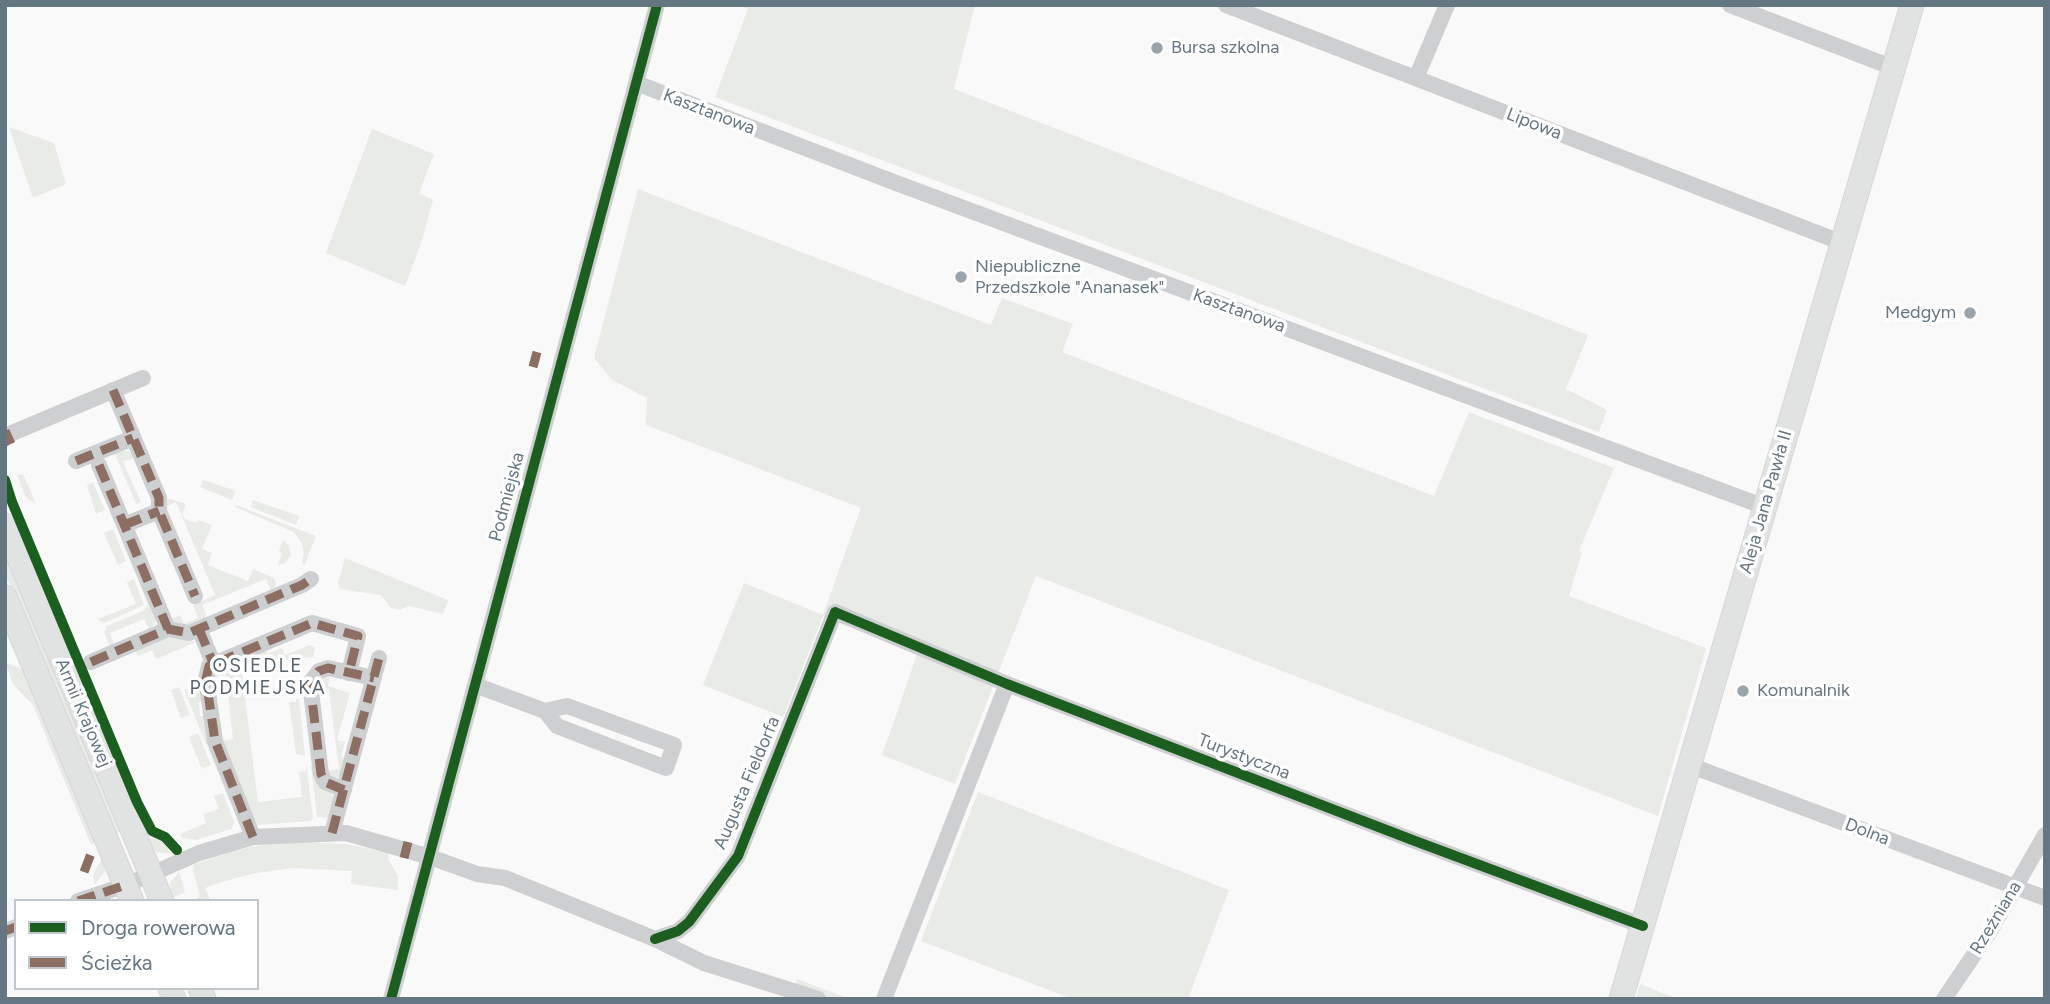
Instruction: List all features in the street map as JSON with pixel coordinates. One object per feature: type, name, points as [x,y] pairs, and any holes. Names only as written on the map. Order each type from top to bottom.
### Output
[{"type":"street","name":"Podmiejska","points":[[391,999],[657,5]]},
{"type":"street","name":"Lipowa","points":[[1226,5],[1843,243]]},
{"type":"street","points":[[1416,78],[1447,5]]},
{"type":"street","points":[[1730,5],[1894,68]]},
{"type":"street","name":"Aleja Jana Pawła II","points":[[1621,999],[1912,5]]},
{"type":"street","name":"Kasztanowa","points":[[636,83],[904,186],[1765,507]]},
{"type":"street","points":[[5,436],[143,378]]},
{"type":"street","points":[[113,390],[159,498],[159,511],[195,596]]},
{"type":"street","points":[[76,461],[133,438]]},
{"type":"street","points":[[99,465],[168,629]]},
{"type":"street","points":[[124,525],[159,511]]},
{"type":"street","name":"Armii Krajowej","points":[[5,525],[161,899]]},
{"type":"street","points":[[91,662],[168,629],[188,633],[199,629],[311,579]]},
{"type":"street","name":"Armii Krajowej","points":[[5,597],[129,893]]},
{"type":"street","name":"Turystyczna","points":[[835,612],[1007,684],[1643,926]]},
{"type":"street","name":"Augusta Fieldorfa","points":[[655,939],[678,930],[689,922],[738,856],[835,612]]},
{"type":"street","points":[[253,837],[215,741],[206,679],[209,666],[312,623],[358,635],[349,673]]},
{"type":"street","points":[[199,629],[214,665]]},
{"type":"street","points":[[332,833],[379,658]]},
{"type":"street","points":[[344,790],[325,782],[321,774],[310,683],[319,671],[328,668],[374,678]]},
{"type":"street","points":[[884,999],[1007,684]]},
{"type":"street","points":[[475,685],[545,711],[557,726],[666,768],[674,744],[567,706],[545,711]]},
{"type":"street","name":"Dolna","points":[[1689,765],[2045,898]]},
{"type":"street","points":[[91,899],[129,893],[151,875],[200,853],[253,837],[346,833],[430,857],[477,874],[505,878],[655,939],[704,963],[818,999]]},
{"type":"street","name":"Rzeźniana","points":[[1944,999],[1990,931],[2045,835]]},
{"type":"shaded area","points":[[739,5],[975,5],[954,89],[1588,335],[1566,389],[1607,410],[1599,432],[715,97],[748,9]]},
{"type":"shaded area","points":[[9,127],[54,143],[66,184],[33,198]]},
{"type":"shaded area","points":[[372,129],[434,154],[419,193],[433,200],[405,286],[326,253]]},
{"type":"shaded area","points":[[638,189],[991,325],[1002,298],[1073,324],[1062,352],[1434,496],[1469,412],[1614,468],[1579,551],[1582,552],[1569,596],[1706,648],[1658,816],[1036,576],[955,784],[882,755],[918,652],[823,616],[783,717],[703,685],[744,583],[823,615],[861,508],[646,425],[647,398],[612,380],[594,358]]},
{"type":"shaded area","points":[[128,451],[135,457],[123,462],[141,502],[136,504],[115,454]]},
{"type":"shaded area","points":[[23,474],[36,504],[26,498],[17,475]]},
{"type":"shaded area","points":[[203,480],[236,491],[232,500],[200,487]]},
{"type":"shaded area","points":[[93,482],[105,510],[96,514],[87,485]]},
{"type":"shaded area","points":[[171,499],[186,504],[182,514],[185,519],[212,525],[202,549],[212,553],[208,565],[248,581],[253,569],[274,578],[275,588],[271,591],[266,579],[202,605],[207,618],[186,627],[176,626],[171,619],[180,615],[184,624],[198,618],[193,605],[215,595],[176,502],[165,507],[166,500]]},
{"type":"shaded area","points":[[253,500],[299,516],[296,525],[251,507]]},
{"type":"shaded area","points":[[236,505],[316,536],[305,564],[302,563],[302,544],[294,532],[235,507]]},
{"type":"shaded area","points":[[113,529],[126,561],[118,565],[104,533]]},
{"type":"shaded area","points":[[283,540],[289,546],[291,555],[285,563],[278,565],[282,553],[279,552]]},
{"type":"shaded area","points":[[124,541],[156,618],[149,630],[144,619],[110,633],[114,645],[110,647],[104,632],[107,626],[143,611],[148,605],[122,542]]},
{"type":"shaded area","points":[[5,547],[123,831],[114,834],[5,573]]},
{"type":"shaded area","points":[[345,558],[448,600],[443,614],[409,606],[400,610],[390,607],[381,595],[340,589],[338,583]]},
{"type":"shaded area","points":[[134,579],[144,605],[104,623],[100,621],[98,619],[136,604],[127,582]]},
{"type":"shaded area","points":[[167,637],[196,642],[156,659],[152,650],[138,656],[135,650]]},
{"type":"shaded area","points":[[310,645],[315,648],[313,657],[241,665],[258,802],[302,797],[299,772],[306,771],[306,762],[313,818],[310,821],[257,825],[221,741],[233,739],[226,676],[214,677],[215,673],[266,649],[268,654],[282,648],[285,655]]},
{"type":"shaded area","points":[[5,662],[22,669],[30,678],[98,842],[90,842],[33,705],[13,684]]},
{"type":"shaded area","points":[[330,674],[328,686],[350,693],[337,740],[345,742],[341,757],[346,759],[342,773],[336,779],[330,778],[327,771],[339,769],[329,689],[317,690],[320,680]]},
{"type":"shaded area","points":[[201,683],[204,701],[199,702],[200,716],[205,716],[231,804],[184,690]]},
{"type":"shaded area","points":[[179,687],[190,715],[181,718],[171,690]]},
{"type":"shaded area","points":[[296,699],[299,699],[305,756],[296,754],[289,702],[296,702]]},
{"type":"shaded area","points":[[198,733],[211,765],[202,769],[189,737]]},
{"type":"shaded area","points":[[313,765],[334,797],[330,818],[317,817]]},
{"type":"shaded area","points":[[978,792],[1229,890],[1188,999],[1072,999],[921,941]]},
{"type":"shaded area","points":[[223,793],[234,821],[232,829],[196,840],[182,838],[180,834],[206,823],[203,814],[219,809],[214,796]]},
{"type":"shaded area","points":[[155,837],[164,841],[171,854],[156,852],[147,838]]},
{"type":"shaded area","points":[[267,844],[345,844],[389,853],[388,859],[398,876],[398,890],[351,884],[352,871],[293,868],[256,873],[222,882],[205,888],[210,899],[196,899],[200,896],[193,871],[194,864],[237,850]]},
{"type":"shaded area","points":[[103,857],[105,872],[95,884],[93,875]]},
{"type":"shaded area","points":[[179,872],[185,892],[172,898],[170,883]]},
{"type":"shaded area","points":[[797,979],[850,999],[792,999]]},
{"type":"shaded area","points":[[1640,984],[1678,999],[1636,999]]},
{"type":"marked path","points":[[533,367],[537,352]]},
{"type":"marked path","points":[[113,390],[159,498],[159,511],[195,596]]},
{"type":"marked path","points":[[5,431],[11,444]]},
{"type":"marked path","points":[[76,461],[133,438]]},
{"type":"marked path","points":[[99,465],[168,629]]},
{"type":"marked path","points":[[124,525],[159,511]]},
{"type":"marked path","points":[[91,662],[168,629],[189,633],[311,579]]},
{"type":"marked path","points":[[253,837],[215,741],[206,679],[209,666],[312,623],[358,636],[349,673]]},
{"type":"marked path","points":[[199,629],[214,665]]},
{"type":"marked path","points":[[332,833],[379,658]]},
{"type":"marked path","points":[[344,790],[325,782],[321,774],[310,683],[319,671],[328,668],[374,678]]},
{"type":"marked path","points":[[404,858],[408,842]]},
{"type":"marked path","points":[[84,872],[92,851]]},
{"type":"marked path","points":[[84,899],[126,885]]},
{"type":"marked path","points":[[5,931],[14,928]]},
{"type":"cycle path","points":[[391,999],[657,5]]},
{"type":"cycle path","points":[[5,480],[137,802],[152,831],[165,837],[177,850]]},
{"type":"cycle path","points":[[655,939],[678,931],[689,922],[738,856],[835,612],[1007,684],[1643,926]]},
{"type":"place","name":"Bursa szkolna","points":[[1157,48]]},
{"type":"place","name":"Niepubliczne Przedszkole \"Ananasek\"","points":[[961,277]]},
{"type":"place","name":"Medgym","points":[[1970,313]]},
{"type":"place","name":"Komunalnik","points":[[1743,691]]},
{"type":"district","name":"OSIEDLE PODMIEJSKA","points":[[258,677]]}]
